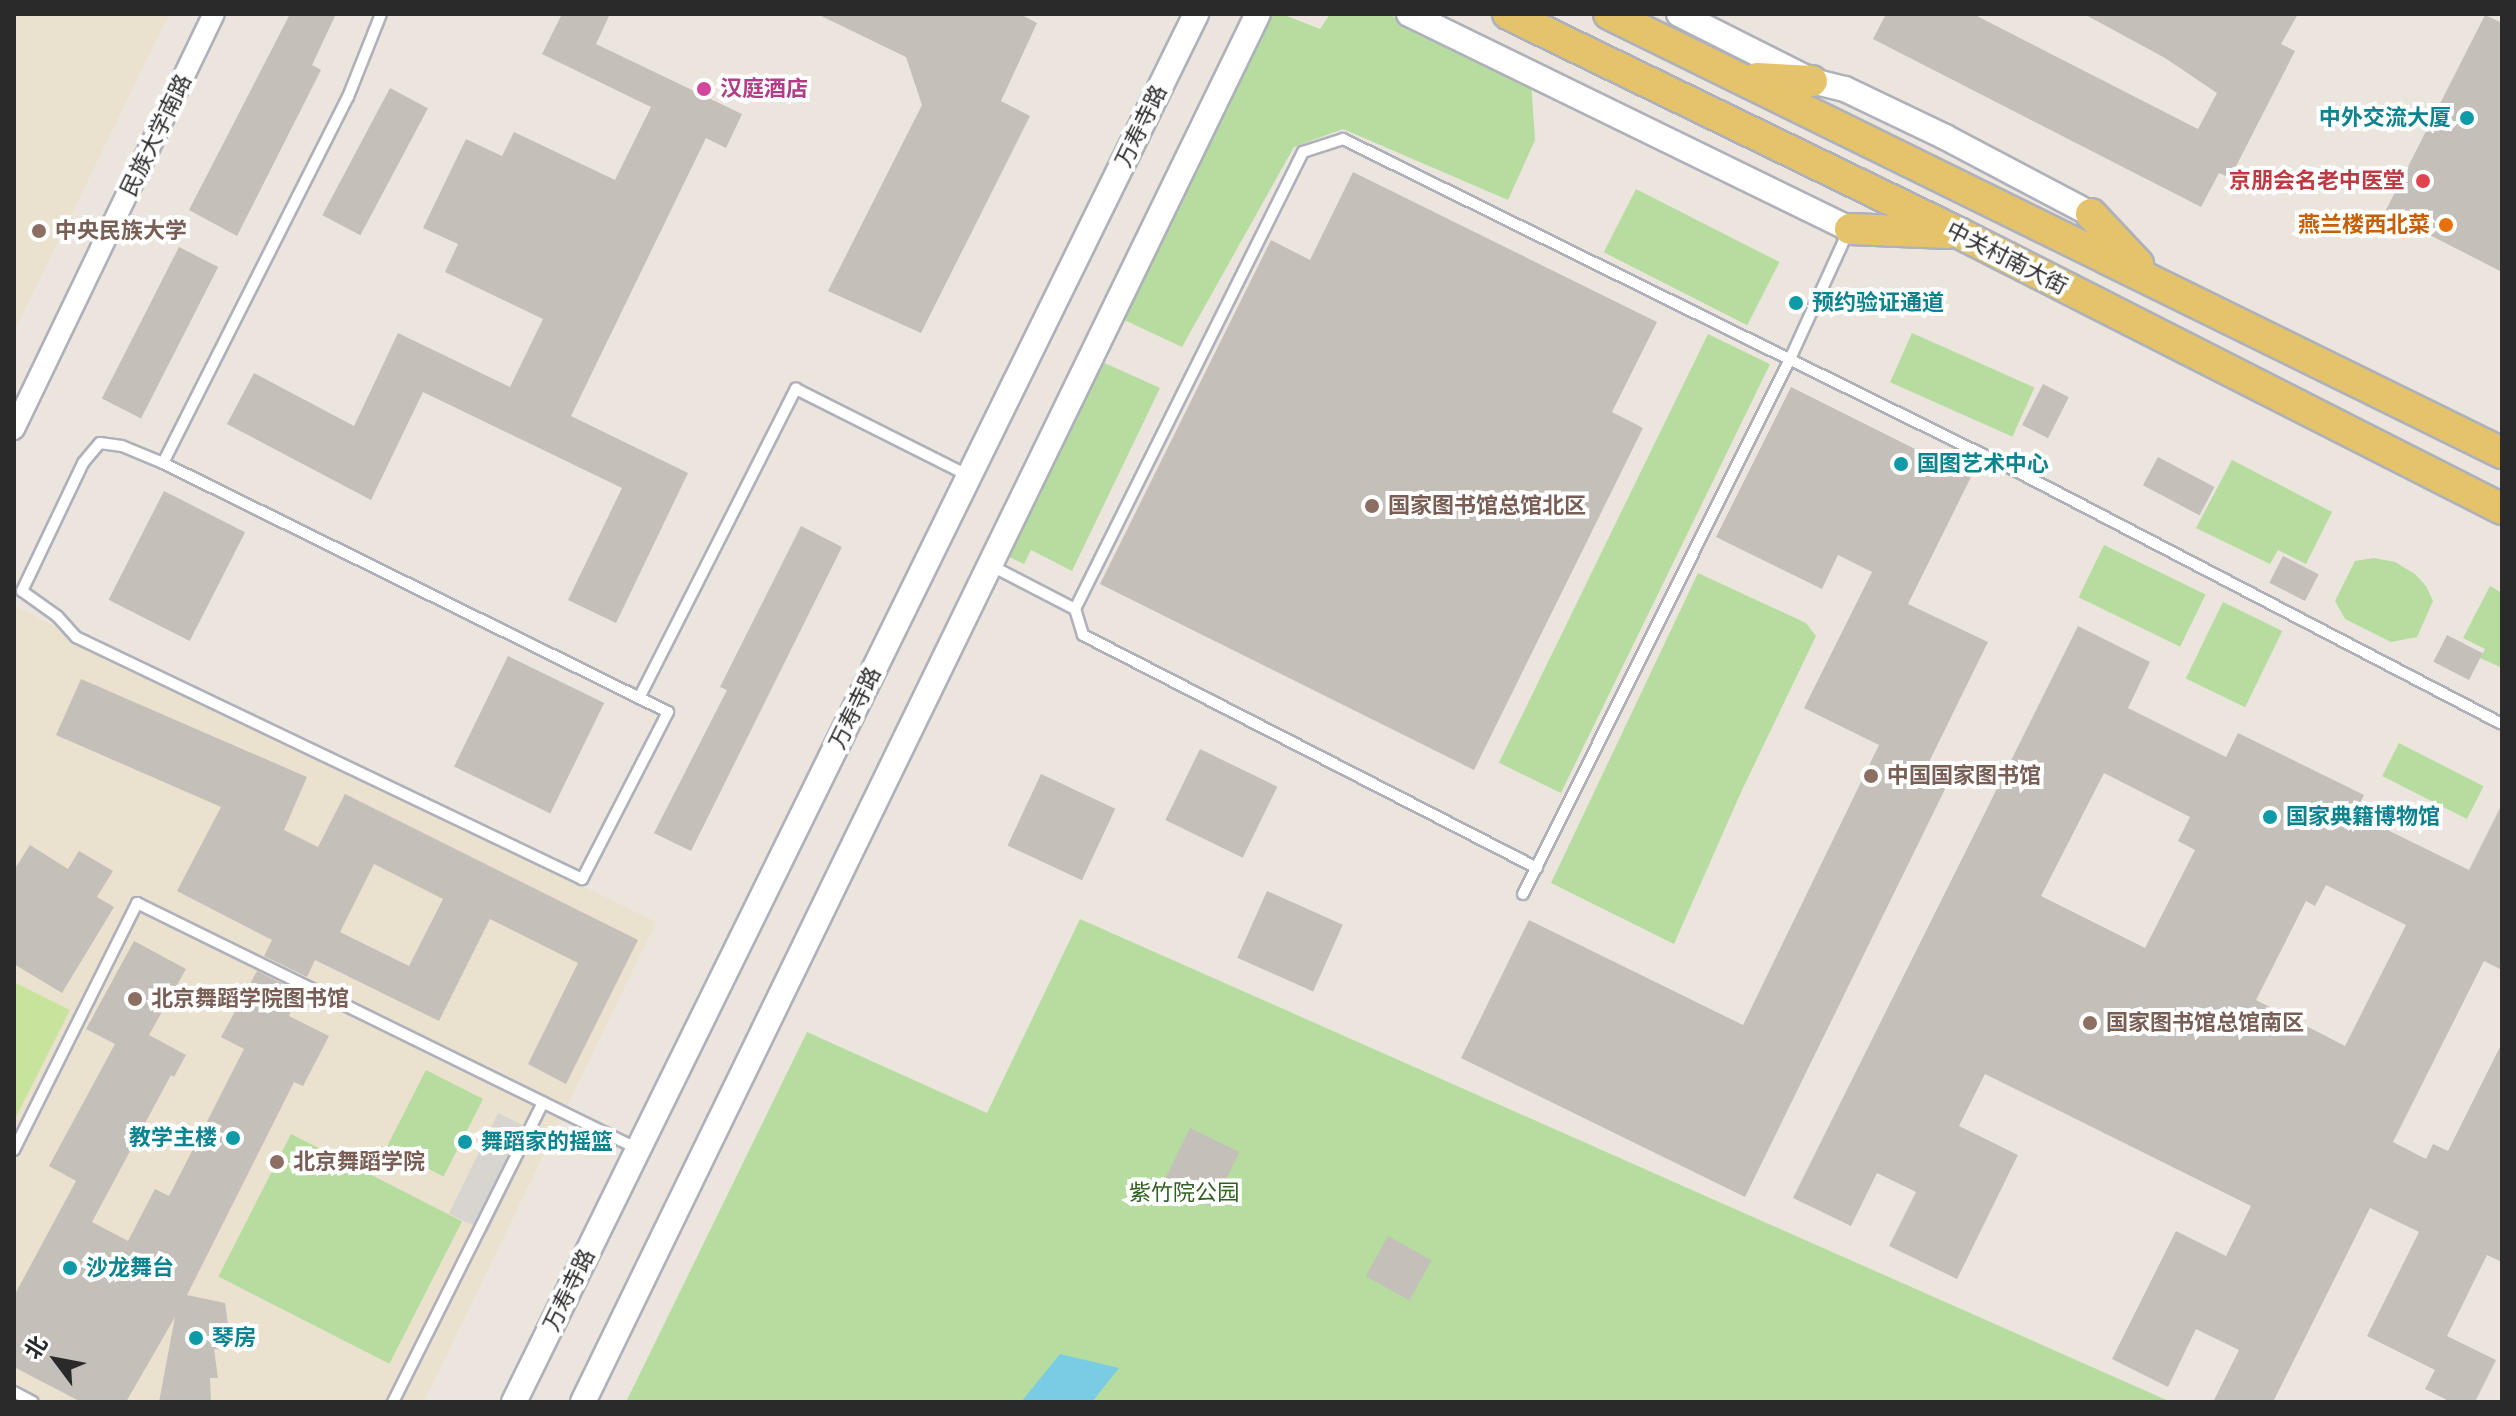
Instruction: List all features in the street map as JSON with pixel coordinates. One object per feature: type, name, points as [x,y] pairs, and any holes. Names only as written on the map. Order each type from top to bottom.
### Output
[{"type":"main road","name":"中关村南大街","points":[[1508,14],[1959,233],[2502,509]]},
{"type":"main road","name":"中关村南大街","points":[[1609,14],[2502,453]]},
{"type":"main road","points":[[1743,78],[1812,81]]},
{"type":"main road","points":[[2091,214],[2153,280]]},
{"type":"main road","points":[[1850,229],[1959,233]]},
{"type":"street","name":"民族大学南路","points":[[14,429],[214,14]]},
{"type":"street","name":"万寿寺路","points":[[514,1402],[1196,14]]},
{"type":"street","points":[[583,1402],[1258,14]]},
{"type":"street","points":[[1409,14],[1850,229]]},
{"type":"street","points":[[1679,14],[1812,81],[1845,89],[2091,214]]},
{"type":"lane","points":[[163,463],[348,97],[381,14]]},
{"type":"lane","points":[[1537,868],[1083,635],[1075,609],[1303,152],[1343,139],[2020,473],[2502,724]]},
{"type":"lane","points":[[1523,894],[1790,359],[1850,229]]},
{"type":"lane","points":[[639,698],[796,389],[969,476]]},
{"type":"lane","points":[[100,443],[122,446],[163,463],[639,698],[668,712],[582,879],[76,637],[57,616],[22,591],[83,463],[100,443]]},
{"type":"lane","points":[[990,565],[1075,609]]},
{"type":"lane","points":[[14,1150],[137,903],[638,1149]]},
{"type":"lane","points":[[393,1402],[543,1103]]},
{"type":"lane","points":[[14,1392],[33,1402]]},
{"type":"shaded area","name":"中央民族大学","points":[[14,14],[169,14],[14,332]]},
{"type":"shaded area","name":"北京舞蹈学院","points":[[14,606],[656,922],[424,1402],[14,1402]]},
{"type":"shaded area","points":[[498,1113],[537,1132],[488,1233],[449,1214]]},
{"type":"green space","points":[[1268,14],[1282,14],[1320,29],[1330,14],[1388,14],[1531,82],[1535,140],[1508,200],[1343,129],[1294,147],[1182,347],[1118,317]]},
{"type":"green space","points":[[1636,189],[1779,262],[1747,325],[1604,252]]},
{"type":"green space","points":[[1912,333],[2034,388],[2012,437],[1890,382]]},
{"type":"green space","points":[[1708,334],[1770,364],[1561,793],[1499,763]]},
{"type":"green space","points":[[1098,360],[1160,388],[1072,571],[1031,550],[1024,564],[1003,554]]},
{"type":"green space","points":[[2232,460],[2332,512],[2306,564],[2278,550],[2270,564],[2196,528]]},
{"type":"green space","points":[[2104,545],[2206,595],[2180,647],[2079,597]]},
{"type":"green space","points":[[2374,558],[2395,562],[2415,574],[2426,586],[2433,601],[2417,637],[2391,642],[2345,619],[2335,601],[2355,561]]},
{"type":"green space","points":[[1698,573],[1806,623],[1816,636],[1742,790],[1674,944],[1551,883]]},
{"type":"green space","points":[[2490,586],[2502,593],[2502,668],[2480,658],[2485,649],[2463,638]]},
{"type":"green space","points":[[2223,602],[2282,631],[2245,707],[2186,678]]},
{"type":"green space","points":[[2399,743],[2484,786],[2467,819],[2382,776]]},
{"type":"green space","name":"紫竹院公园","points":[[1080,919],[2171,1402],[626,1402],[807,1032],[987,1113]]},
{"type":"green space","points":[[14,982],[70,1010],[14,1121]]},
{"type":"green space","points":[[426,1070],[483,1099],[444,1177],[387,1148]]},
{"type":"green space","points":[[291,1134],[462,1221],[389,1364],[218,1277]]},
{"type":"water","points":[[1060,1354],[1119,1368],[1092,1402],[1021,1402]]},
{"type":"building","points":[[290,14],[336,14],[312,65],[321,70],[237,236],[189,210]]},
{"type":"building","points":[[562,14],[610,14],[596,44],[742,114],[726,148],[706,138],[571,416],[688,473],[616,623],[568,600],[622,488],[423,392],[371,500],[227,424],[254,373],[354,426],[398,333],[510,387],[543,319],[445,272],[458,244],[423,228],[466,139],[502,156],[514,132],[615,180],[651,107],[542,54]]},
{"type":"building","points":[[817,14],[1020,14],[1037,23],[1001,101],[1030,116],[921,333],[828,291],[922,105],[906,57]]},
{"type":"building","points":[[1886,14],[1973,14],[2198,129],[2217,93],[2165,58],[2084,14],[2298,14],[2281,44],[2295,51],[2230,178],[2219,173],[2201,207],[1873,39]]},
{"type":"building","name":"中外交流大厦","points":[[2485,15],[2502,23],[2502,272],[2385,212]]},
{"type":"building","points":[[390,88],[428,108],[360,235],[322,215]]},
{"type":"building","name":"国家图书馆总馆北区","points":[[1353,172],[1657,322],[1612,412],[1643,428],[1474,770],[1100,584],[1271,240],[1310,260]]},
{"type":"building","points":[[179,247],[218,267],[141,418],[102,398]]},
{"type":"building","points":[[2043,384],[2069,397],[2048,438],[2022,425]]},
{"type":"building","points":[[1791,387],[1971,477],[1908,604],[1988,642],[1925,770],[1949,781],[1745,1197],[1461,1058],[1529,920],[1743,1025],[1879,745],[1804,708],[1872,572],[1838,555],[1822,589],[1716,537]]},
{"type":"building","points":[[2158,457],[2215,487],[2199,515],[2143,485]]},
{"type":"building","points":[[164,491],[245,532],[190,641],[109,600]]},
{"type":"building","points":[[801,526],[842,547],[691,851],[654,833],[727,690],[720,687]]},
{"type":"building","points":[[2283,556],[2319,574],[2305,601],[2269,583]]},
{"type":"building","name":"国家图书馆总馆南区","points":[[2078,626],[2150,662],[2128,708],[2226,757],[2238,733],[2364,795],[2355,814],[2469,870],[2502,804],[2502,970],[2484,961],[2393,1142],[2426,1159],[2433,1144],[2448,1151],[2502,1043],[2502,1262],[2487,1255],[2447,1336],[2496,1360],[2475,1402],[2451,1402],[2425,1389],[2435,1370],[2367,1336],[2419,1232],[2370,1208],[2273,1402],[2213,1402],[2239,1350],[2196,1329],[2168,1387],[2112,1359],[2176,1231],[2226,1256],[2251,1206],[1985,1074],[1959,1126],[2018,1155],[1957,1279],[1889,1246],[1916,1192],[1877,1173],[1851,1226],[1793,1198]],"holes":[[[2104,773],[2190,817],[2178,841],[2195,850],[2145,948],[2041,896]],[[2326,885],[2406,925],[2345,1046],[2256,1000],[2306,901],[2315,906]]]},
{"type":"building","points":[[2447,635],[2483,653],[2469,680],[2433,662]]},
{"type":"building","points":[[508,656],[604,703],[550,813],[454,767]]},
{"type":"building","points":[[81,679],[307,777],[284,830],[318,847],[345,794],[638,940],[566,1084],[528,1064],[578,963],[490,919],[439,1021],[315,960],[307,977],[264,956],[272,940],[177,891],[221,807],[56,735]],"holes":[[[374,864],[443,899],[409,966],[340,932]]]},
{"type":"building","points":[[1200,749],[1277,787],[1243,858],[1165,820]]},
{"type":"building","points":[[1041,774],[1115,809],[1082,880],[1008,846]]},
{"type":"building","points":[[30,845],[68,869],[79,851],[113,871],[97,897],[114,907],[62,993],[14,964],[14,870]]},
{"type":"building","points":[[1267,891],[1343,925],[1313,991],[1237,958]]},
{"type":"building","points":[[134,941],[186,969],[149,1035],[186,1055],[174,1077],[171,1075],[92,1222],[128,1241],[155,1189],[169,1196],[244,1049],[221,1037],[257,971],[299,992],[289,1016],[329,1036],[303,1086],[294,1082],[187,1295],[225,1303],[228,1324],[219,1326],[223,1350],[214,1349],[218,1378],[210,1378],[211,1402],[159,1402],[175,1317],[126,1402],[81,1402],[14,1367],[14,1296],[76,1181],[49,1166],[115,1044],[86,1029]]},
{"type":"building","points":[[1190,1128],[1239,1152],[1213,1207],[1163,1183]]},
{"type":"building","points":[[1388,1236],[1432,1260],[1409,1300],[1366,1276]]},
{"type":"place","name":"汉庭酒店","points":[[704,89]]},
{"type":"place","name":"中外交流大厦","points":[[2467,118]]},
{"type":"place","name":"京朋会名老中医堂","points":[[2423,181]]},
{"type":"place","name":"燕兰楼西北菜","points":[[2446,225]]},
{"type":"place","name":"中央民族大学","points":[[39,231]]},
{"type":"place","name":"预约验证通道","points":[[1796,303]]},
{"type":"place","name":"国图艺术中心","points":[[1901,464]]},
{"type":"place","name":"国家图书馆总馆北区","points":[[1372,506]]},
{"type":"place","name":"中国国家图书馆","points":[[1871,776]]},
{"type":"place","name":"国家典籍博物馆","points":[[2270,817]]},
{"type":"place","name":"北京舞蹈学院图书馆","points":[[135,999]]},
{"type":"place","name":"国家图书馆总馆南区","points":[[2090,1023]]},
{"type":"place","name":"教学主楼","points":[[233,1138]]},
{"type":"place","name":"舞蹈家的摇篮","points":[[465,1142]]},
{"type":"place","name":"北京舞蹈学院","points":[[277,1162]]},
{"type":"place","name":"沙龙舞台","points":[[70,1268]]},
{"type":"place","name":"琴房","points":[[196,1338]]}]
